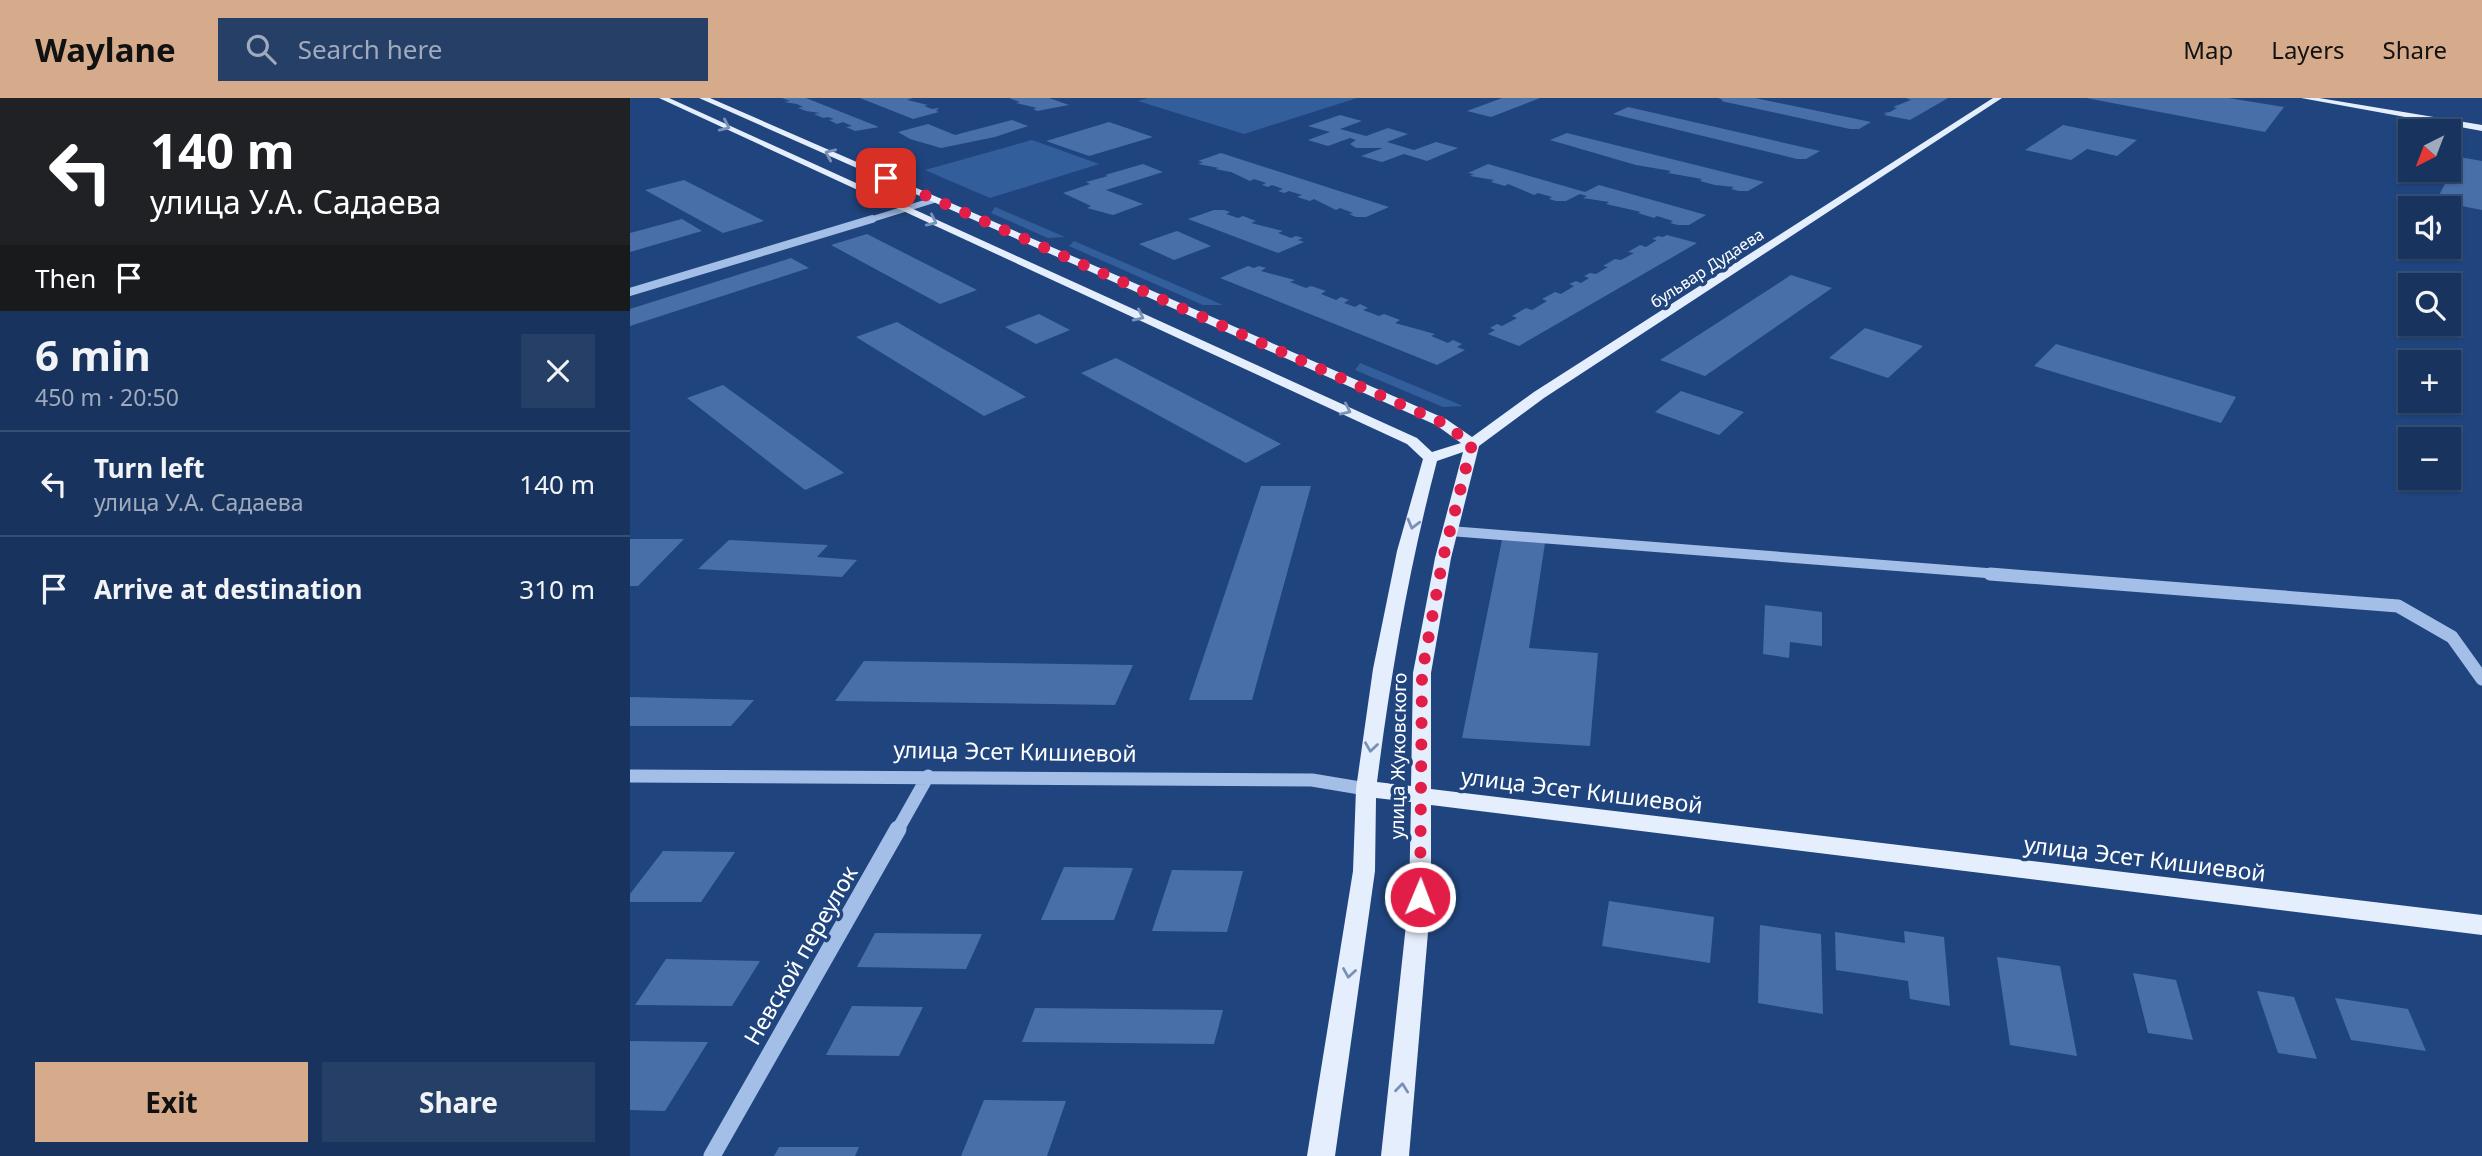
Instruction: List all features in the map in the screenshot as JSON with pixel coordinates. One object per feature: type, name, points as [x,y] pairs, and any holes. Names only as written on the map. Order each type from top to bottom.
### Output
[{"type":"main road","points":[[663,98],[1412,441],[1430,458],[1405,551],[1382,669],[1366,789],[1364,871],[1321,1156]]},
{"type":"main road","points":[[703,98],[1441,422],[1472,444]]},
{"type":"main road","name":"бульвар Дудаева","points":[[1430,458],[1472,444],[1539,395],[1998,98]]},
{"type":"main road","points":[[2305,98],[2482,128]]},
{"type":"main road","points":[[2337,98],[2482,121]]},
{"type":"main road","name":"улица Жуковского","points":[[1395,1156],[1420,897],[1422,673],[1450,530],[1472,444]]},
{"type":"main road","name":"улица Эсет Кишиевой","points":[[1366,789],[2482,925]]},
{"type":"street","points":[[630,292],[934,200]]},
{"type":"street","points":[[1450,530],[2398,606],[2452,637],[2482,679]]},
{"type":"street","name":"улица Эсет Кишиевой","points":[[630,776],[1312,780],[1366,789]]},
{"type":"street","name":"Невской переулок","points":[[712,1156],[928,776]]},
{"type":"shaded area","points":[[1148,98],[1357,98],[1244,134],[1138,101]]},
{"type":"shaded area","points":[[1032,140],[1099,164],[990,198],[925,170]]},
{"type":"shaded area","points":[[995,207],[1065,237],[1048,238],[991,213]]},
{"type":"shaded area","points":[[1074,241],[1223,305],[1203,305],[1069,246]]},
{"type":"shaded area","points":[[1360,363],[1463,406],[1443,407],[1355,370]]},
{"type":"building","points":[[782,98],[806,98],[879,127],[855,131],[846,127],[852,126],[843,122],[837,124],[829,120],[834,119],[823,118],[814,114],[820,113],[798,108],[803,107],[784,102],[790,101]]},
{"type":"building","points":[[860,98],[913,98],[907,100],[928,105],[924,106],[932,109],[939,108],[936,111],[939,112],[913,119]]},
{"type":"building","points":[[1009,98],[1049,98],[1069,105],[1037,111],[1033,109],[1037,108],[1016,103],[1020,102]]},
{"type":"building","points":[[1502,98],[1540,98],[1491,117],[1467,111]]},
{"type":"building","points":[[1718,98],[1755,98],[1871,122],[1859,129],[1850,129],[1721,101],[1723,100]]},
{"type":"building","points":[[1906,98],[1948,98],[1910,120],[1884,115],[1887,114],[1883,113],[1897,108],[1893,107],[1911,100]]},
{"type":"building","points":[[2086,98],[2228,98],[2284,107],[2265,132]]},
{"type":"building","points":[[1628,107],[1820,151],[1806,159],[1797,159],[1613,114]]},
{"type":"building","points":[[1340,115],[1362,121],[1340,129],[1366,136],[1388,128],[1408,134],[1387,142],[1414,150],[1436,142],[1458,148],[1427,161],[1404,154],[1382,162],[1361,156],[1383,148],[1356,148],[1350,144],[1356,140],[1350,138],[1328,146],[1308,140],[1330,132],[1308,126]]},
{"type":"building","points":[[1012,120],[1028,126],[995,137],[941,148],[910,139],[898,132],[928,124],[955,135]]},
{"type":"building","points":[[1109,122],[1153,137],[1089,156],[1046,141]]},
{"type":"building","points":[[2063,125],[2137,140],[2117,156],[2087,149],[2071,160],[2025,150]]},
{"type":"building","points":[[1567,133],[1764,182],[1748,191],[1739,191],[1731,189],[1734,187],[1715,185],[1700,181],[1702,179],[1668,173],[1671,171],[1636,165],[1550,140]]},
{"type":"building","points":[[1221,153],[1389,207],[1366,217],[1356,217],[1349,214],[1353,213],[1340,208],[1336,210],[1314,199],[1310,201],[1297,197],[1302,195],[1278,191],[1283,189],[1272,185],[1262,185],[1266,183],[1254,179],[1250,181],[1231,172],[1215,169],[1219,168],[1198,164],[1203,162],[1198,161]]},
{"type":"building","points":[[2461,157],[2482,161],[2482,210],[2461,206],[2461,196],[2439,196],[2446,182],[2461,182]]},
{"type":"building","points":[[1143,164],[1163,172],[1106,190],[1143,204],[1113,215],[1087,208],[1091,206],[1063,193],[1090,184],[1086,182],[1108,176],[1105,175]]},
{"type":"building","points":[[1488,164],[1585,192],[1599,185],[1706,215],[1689,225],[1678,225],[1657,216],[1654,218],[1638,213],[1641,212],[1606,204],[1609,202],[1583,198],[1587,196],[1580,194],[1566,201],[1556,201],[1549,199],[1552,197],[1538,193],[1534,195],[1508,184],[1505,186],[1491,182],[1494,180],[1470,176],[1474,174],[1468,173]]},
{"type":"building","points":[[684,180],[764,221],[723,233],[645,190]]},
{"type":"building","points":[[1214,210],[1230,212],[1226,214],[1238,218],[1243,216],[1256,221],[1251,223],[1283,231],[1278,233],[1291,238],[1303,238],[1298,240],[1304,242],[1278,253],[1188,219]]},
{"type":"building","points":[[682,219],[702,231],[630,252],[630,233]]},
{"type":"building","points":[[1177,231],[1211,246],[1174,260],[1139,244]]},
{"type":"building","points":[[867,234],[977,290],[940,304],[831,245]]},
{"type":"building","points":[[1667,235],[1697,243],[1519,346],[1488,334],[1495,330],[1490,328],[1497,324],[1502,326],[1517,318],[1512,316],[1526,308],[1532,310],[1547,301],[1542,299],[1555,292],[1561,294],[1574,286],[1569,284],[1576,281],[1581,283],[1589,278],[1584,276],[1596,274],[1615,259],[1621,260],[1634,253],[1628,252],[1640,245],[1646,247],[1657,240],[1652,239]]},
{"type":"building","points":[[791,258],[809,268],[630,326],[630,309]]},
{"type":"building","points":[[1248,266],[1266,268],[1261,271],[1295,280],[1290,282],[1306,288],[1311,286],[1326,291],[1321,294],[1336,300],[1341,297],[1349,300],[1344,303],[1355,307],[1360,304],[1368,308],[1363,310],[1400,320],[1395,323],[1435,334],[1431,336],[1448,343],[1453,340],[1462,344],[1457,347],[1465,350],[1437,365],[1220,278]]},
{"type":"building","points":[[1791,275],[1832,288],[1705,376],[1660,360]]},
{"type":"building","points":[[1039,314],[1070,330],[1036,344],[1005,327]]},
{"type":"building","points":[[897,322],[1026,397],[984,416],[856,337]]},
{"type":"building","points":[[1865,328],[1923,346],[1888,378],[1829,358]]},
{"type":"building","points":[[2056,344],[2236,397],[2221,423],[2034,366]]},
{"type":"building","points":[[1116,358],[1281,444],[1246,463],[1081,373]]},
{"type":"building","points":[[723,385],[844,473],[805,490],[687,398]]},
{"type":"building","points":[[1681,391],[1744,412],[1719,435],[1655,412]]},
{"type":"building","points":[[1261,486],[1311,486],[1252,700],[1189,700]]},
{"type":"building","points":[[630,539],[684,539],[638,586],[630,586]]},
{"type":"building","points":[[729,540],[828,545],[817,557],[857,560],[842,577],[698,569]]},
{"type":"building","points":[[1502,540],[1545,543],[1529,648],[1598,653],[1590,746],[1462,738]]},
{"type":"building","points":[[1765,605],[1822,612],[1822,646],[1790,642],[1789,658],[1763,654]]},
{"type":"building","points":[[864,661],[1133,665],[1115,705],[835,701]]},
{"type":"building","points":[[630,697],[754,700],[731,726],[630,726]]},
{"type":"building","points":[[663,851],[735,852],[701,902],[630,902],[630,894]]},
{"type":"building","points":[[1064,867],[1133,868],[1114,920],[1041,920]]},
{"type":"building","points":[[1172,870],[1243,871],[1227,932],[1152,931]]},
{"type":"building","points":[[1609,901],[1714,917],[1710,963],[1602,946]]},
{"type":"building","points":[[1760,925],[1821,934],[1823,1014],[1758,1003]]},
{"type":"building","points":[[1904,931],[1944,937],[1950,1006],[1910,999],[1908,981],[1836,970],[1835,932],[1905,943]]},
{"type":"building","points":[[875,933],[982,934],[966,969],[857,967]]},
{"type":"building","points":[[1997,957],[2060,966],[2077,1056],[2010,1045]]},
{"type":"building","points":[[666,959],[760,961],[732,1006],[635,1005]]},
{"type":"building","points":[[2133,973],[2176,980],[2193,1040],[2148,1033]]},
{"type":"building","points":[[2257,991],[2294,997],[2317,1059],[2278,1053]]},
{"type":"building","points":[[2335,998],[2408,1009],[2426,1051],[2351,1040]]},
{"type":"building","points":[[852,1006],[923,1007],[899,1056],[826,1055]]},
{"type":"building","points":[[1035,1008],[1223,1010],[1214,1044],[1022,1042]]},
{"type":"building","points":[[630,1041],[708,1042],[665,1111],[630,1110]]},
{"type":"building","points":[[984,1100],[1066,1101],[1047,1156],[961,1156]]},
{"type":"building","points":[[779,1147],[859,1147],[855,1156],[774,1156]]},
{"type":"route","points":[[886,178],[1441,422],[1472,444],[1443,558],[1422,673],[1420,897]]}]
